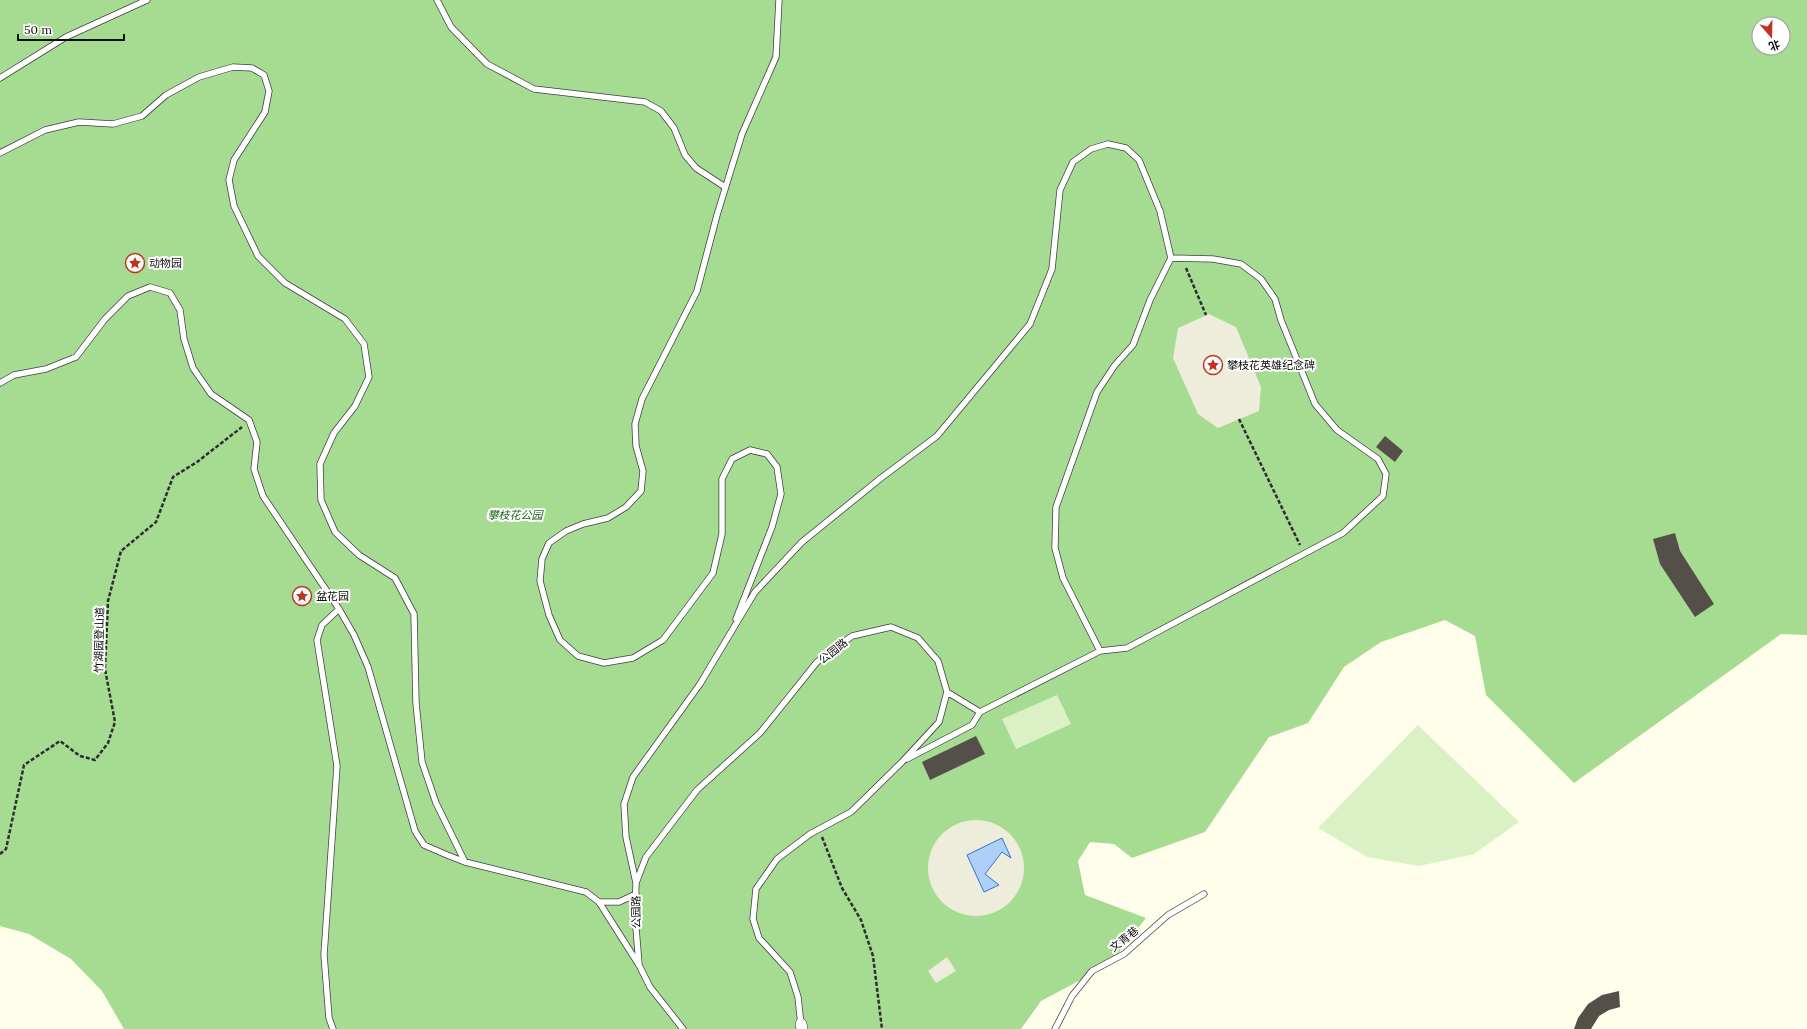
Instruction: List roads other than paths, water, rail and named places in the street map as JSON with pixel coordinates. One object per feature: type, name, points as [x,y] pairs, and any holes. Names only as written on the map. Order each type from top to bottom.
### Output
[{"type":"lane","points":[[0,78],[66,37],[147,0]]},
{"type":"lane","points":[[437,0],[451,26],[487,64],[534,90],[644,102],[660,111],[674,128],[685,155],[696,168],[725,187]]},
{"type":"lane","points":[[729,636],[772,528],[781,494],[777,467],[767,454],[750,450],[732,459],[722,478],[722,534],[713,573],[663,640],[633,658],[604,663],[578,656],[560,640],[548,615],[540,580],[542,559],[549,543],[566,531],[584,524],[608,518],[626,507],[641,491],[643,471],[636,446],[635,424],[642,399],[697,291],[725,187],[742,134],[776,57],[779,0]]},
{"type":"lane","points":[[0,153],[45,130],[80,122],[113,124],[142,116],[166,94],[199,77],[219,71],[233,67],[252,68],[264,75],[269,91],[265,112],[234,160],[229,180],[234,206],[258,256],[284,283],[345,319],[364,344],[369,377],[355,406],[334,433],[320,464],[321,500],[335,532],[359,555],[395,578],[414,614],[416,703],[422,762],[436,803],[465,862]]},
{"type":"lane","points":[[636,883],[626,837],[624,804],[633,777],[700,684],[755,592],[802,542],[881,478],[937,436],[1030,324],[1052,269],[1060,190],[1073,162],[1091,149],[1108,144],[1126,148],[1139,160],[1160,211],[1171,258],[1150,300],[1133,345],[1115,365],[1097,392],[1056,507],[1055,548],[1063,578],[1100,651]]},
{"type":"lane","points":[[902,762],[972,725],[980,712],[1100,651],[1127,648],[1343,533],[1383,496],[1386,474],[1378,459],[1337,430],[1315,404],[1281,320],[1275,299],[1261,279],[1241,264],[1213,259],[1183,260],[1171,258]]},
{"type":"lane","points":[[0,383],[14,375],[46,368],[76,357],[105,319],[128,296],[150,287],[170,293],[180,310],[184,339],[193,368],[211,394],[249,420],[257,442],[254,469],[263,496],[339,609],[354,635],[368,666],[415,832],[424,845],[465,862],[586,892],[599,902],[639,965]]},
{"type":"lane","points":[[333,1029],[329,1018],[324,955],[337,766],[317,640],[322,625],[339,609]]},
{"type":"lane","name":"公园路","points":[[683,1029],[650,987],[639,965],[635,915],[636,883],[646,857],[697,790],[760,732],[818,662],[852,636],[891,627],[918,638],[938,661],[947,692]]},
{"type":"lane","points":[[801,1027],[798,997],[790,972],[759,938],[753,919],[756,889],[777,859],[819,830],[851,812],[902,762],[939,722],[947,692],[980,712]]},
{"type":"lane","points":[[599,902],[619,902],[636,894]]},
{"type":"lane","name":"文青巷","points":[[1055,1029],[1072,996],[1092,971],[1124,954],[1168,915],[1204,894]]},
{"type":"water","points":[[1002,838],[1011,858],[1002,852],[985,874],[999,885],[984,892],[967,855]]},
{"type":"place","name":"动物园","points":[[135,263]]},
{"type":"place","name":"攀枝花英雄纪念碑","points":[[1213,365]]},
{"type":"place","name":"盆花园","points":[[302,596]]},
{"type":"park label","name":"攀枝花公园","points":[[515,515]]}]
